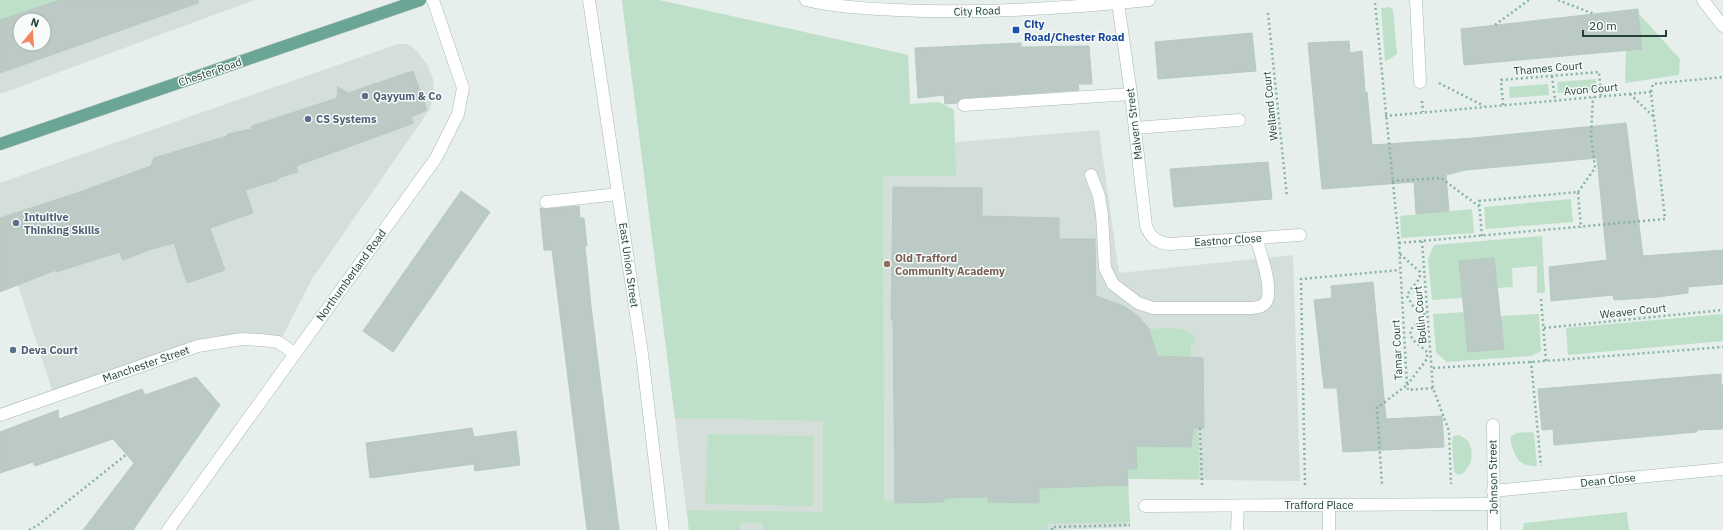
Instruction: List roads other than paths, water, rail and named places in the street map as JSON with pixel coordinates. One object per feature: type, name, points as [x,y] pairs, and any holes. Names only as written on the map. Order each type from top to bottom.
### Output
[{"type":"main road","name":"Chester Road","points":[[0,144],[420,0]]},
{"type":"street","name":"Northumberland Road","points":[[168,530],[294,353],[436,158],[458,114],[463,88],[433,0]]},
{"type":"street","name":"East Union Street","points":[[589,0],[642,354],[663,530]]},
{"type":"street","name":"City Road","points":[[806,0],[857,8],[942,12],[985,12],[1149,0]]},
{"type":"street","points":[[1416,0],[1420,82]]},
{"type":"street","points":[[1703,0],[1723,26]]},
{"type":"street","name":"Malvern Street","points":[[1118,3],[1131,94],[1146,226],[1149,233],[1156,241]]},
{"type":"street","points":[[964,105],[1131,94]]},
{"type":"street","points":[[1135,128],[1239,120]]},
{"type":"street","points":[[1092,175],[1099,196],[1102,215],[1105,268],[1113,284],[1138,303],[1153,308],[1172,309],[1252,308],[1261,306],[1266,301],[1269,292],[1256,238]]},
{"type":"street","points":[[546,202],[618,194]]},
{"type":"street","name":"Eastnor Close","points":[[1156,241],[1170,244],[1300,235]]},
{"type":"street","name":"Manchester Street","points":[[0,415],[198,346],[242,338],[278,342],[294,353]]},
{"type":"street","name":"Johnson Street","points":[[1493,425],[1494,530]]},
{"type":"street","name":"Dean Close","points":[[1493,491],[1723,469]]},
{"type":"street","name":"Trafford Place","points":[[1145,506],[1493,504]]},
{"type":"street","points":[[1329,505],[1329,530]]},
{"type":"street","points":[[1237,530],[1238,506]]},
{"type":"place","name":"City Road/Chester Road","points":[[1016,30]]},
{"type":"place","name":"Qayyum & Co","points":[[365,96]]},
{"type":"place","name":"CS Systems","points":[[308,119]]},
{"type":"place","name":"Intuitive Thinking Skills","points":[[16,223]]},
{"type":"place","name":"Old Trafford Community Academy","points":[[887,264]]},
{"type":"place","name":"Deva Court","points":[[13,350]]}]
